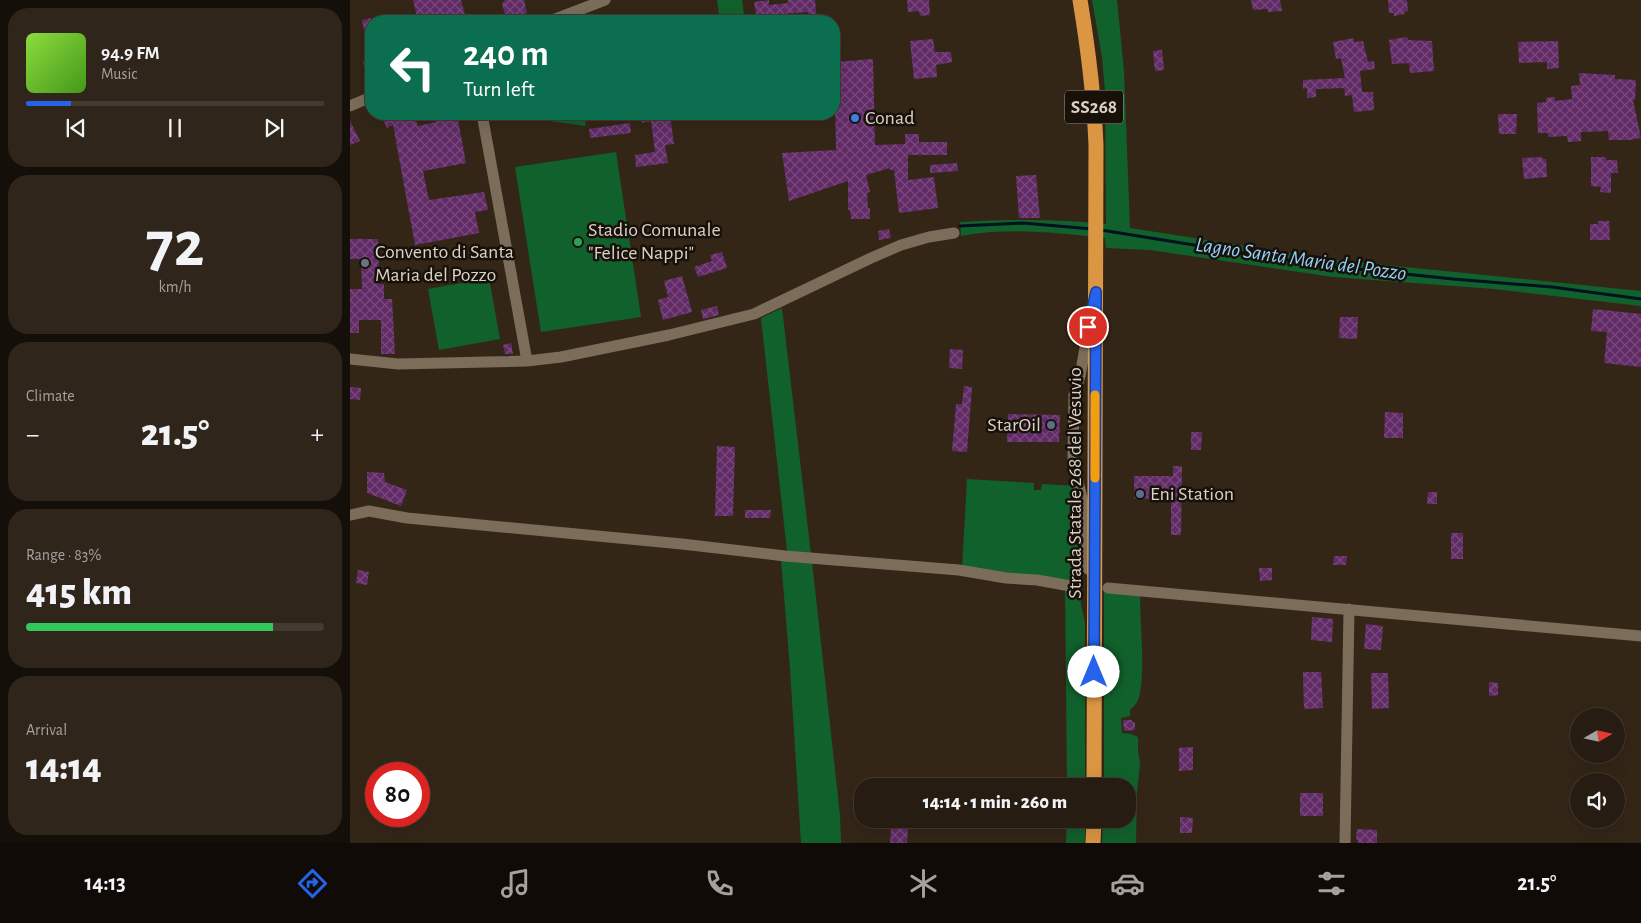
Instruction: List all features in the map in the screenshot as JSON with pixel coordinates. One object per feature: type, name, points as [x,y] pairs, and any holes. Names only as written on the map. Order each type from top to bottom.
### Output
[{"type":"highway","name":"Strada Statale 268 del Vesuvio","points":[[1080,0],[1094,101],[1096,214],[1094,778]]},
{"type":"highway","points":[[1093,843],[1094,828]]},
{"type":"street","points":[[566,15],[605,0]]},
{"type":"street","points":[[350,106],[365,100]]},
{"type":"street","points":[[483,120],[526,361]]},
{"type":"street","points":[[350,359],[398,364],[526,361],[561,357],[669,335],[754,314],[901,245],[954,233]]},
{"type":"street","points":[[1095,603],[1089,573],[1082,491],[1073,459],[1074,395],[1080,376],[1096,292]]},
{"type":"street","points":[[350,515],[369,511],[407,518],[682,544],[785,556],[959,570],[1076,587]]},
{"type":"street","points":[[1108,588],[1641,636]]},
{"type":"street","points":[[1345,843],[1348,609]]},
{"type":"green space","points":[[717,0],[742,0],[744,15],[719,15]]},
{"type":"green space","points":[[1092,0],[1117,0],[1124,71],[1130,228],[1327,259],[1641,291],[1641,306],[1494,289],[1333,277],[1150,250],[1106,248],[1105,238],[1087,236],[1015,231],[961,236],[960,222],[1033,220],[1106,224],[1105,92],[1102,57]]},
{"type":"green space","points":[[543,120],[586,120],[585,126]]},
{"type":"green space","name":"Stadio Comunale \"Felice Nappi\"","points":[[616,152],[641,317],[541,332],[515,167]]},
{"type":"green space","points":[[489,278],[500,339],[439,350],[428,289]]},
{"type":"green space","points":[[782,308],[811,554],[787,551],[761,318]]},
{"type":"green space","points":[[967,479],[1034,483],[1034,490],[1041,490],[1042,484],[1077,486],[1080,508],[1080,585],[962,569]]},
{"type":"green space","points":[[781,559],[812,562],[840,815],[841,843],[801,843]]},
{"type":"green space","points":[[1065,587],[1080,589],[1085,622],[1085,778],[1067,778]]},
{"type":"green space","points":[[1104,591],[1140,594],[1142,657],[1140,693],[1137,702],[1130,710],[1130,716],[1121,718],[1122,733],[1138,737],[1140,764],[1137,793],[1136,843],[1102,843],[1103,828],[1136,828],[1136,778],[1104,778]]},
{"type":"green space","points":[[1067,828],[1085,828],[1085,843],[1066,843]]},
{"type":"building","points":[[413,0],[461,0],[465,15],[417,15]]},
{"type":"building","points":[[505,0],[524,0],[527,13],[505,15],[502,4]]},
{"type":"building","points":[[769,0],[769,5],[788,3],[788,0],[815,0],[816,15],[808,15],[808,12],[756,15],[754,2]]},
{"type":"building","points":[[907,0],[929,0],[930,15],[920,16],[919,11],[908,12]]},
{"type":"building","points":[[1251,0],[1280,0],[1282,11],[1268,12],[1268,9],[1253,10]]},
{"type":"building","points":[[1388,0],[1407,0],[1408,11],[1404,12],[1405,14],[1394,16],[1394,13],[1389,13]]},
{"type":"building","points":[[365,19],[365,35],[362,20]]},
{"type":"building","points":[[1407,37],[1408,40],[1432,41],[1434,71],[1410,73],[1409,63],[1392,64],[1389,40]]},
{"type":"building","points":[[1354,38],[1354,42],[1363,41],[1368,62],[1374,61],[1375,69],[1360,71],[1362,92],[1373,92],[1374,110],[1354,112],[1352,95],[1345,96],[1344,88],[1316,89],[1316,97],[1307,98],[1307,88],[1303,89],[1303,80],[1345,78],[1341,58],[1336,59],[1333,42]]},
{"type":"building","points":[[933,39],[935,52],[951,52],[952,62],[936,65],[937,77],[914,79],[910,41]]},
{"type":"building","points":[[1558,41],[1559,68],[1547,69],[1547,62],[1519,63],[1518,42]]},
{"type":"building","points":[[1162,50],[1164,70],[1155,71],[1153,51]]},
{"type":"building","name":"Conad","points":[[873,59],[875,145],[905,144],[905,134],[919,134],[919,142],[947,142],[947,155],[908,155],[908,180],[934,177],[938,208],[899,213],[894,170],[890,170],[890,168],[866,175],[870,192],[867,193],[870,219],[851,219],[850,210],[848,210],[848,181],[789,201],[782,153],[836,150],[835,120],[840,120],[840,62]]},
{"type":"building","points":[[1579,73],[1615,75],[1615,79],[1636,80],[1635,100],[1633,100],[1641,138],[1609,140],[1608,131],[1581,132],[1581,141],[1568,142],[1567,136],[1548,137],[1548,133],[1538,133],[1537,103],[1546,102],[1546,98],[1555,97],[1555,101],[1572,99],[1571,86],[1580,85]]},
{"type":"building","points":[[1498,114],[1517,114],[1516,134],[1499,134]]},
{"type":"building","points":[[383,120],[416,120],[418,126],[436,122],[436,120],[458,120],[466,163],[423,171],[429,200],[484,192],[488,210],[475,212],[479,233],[415,245],[393,125],[387,128]]},
{"type":"building","points":[[642,120],[671,120],[674,144],[665,145],[668,163],[636,167],[635,155],[655,152],[651,121],[642,123]]},
{"type":"building","points":[[350,121],[360,141],[350,145]]},
{"type":"building","points":[[630,123],[631,133],[590,138],[589,129]]},
{"type":"building","points":[[1542,157],[1542,159],[1546,159],[1547,177],[1524,179],[1522,158]]},
{"type":"building","points":[[1591,157],[1606,157],[1606,160],[1617,160],[1618,173],[1611,173],[1611,193],[1600,192],[1601,187],[1591,186]]},
{"type":"building","points":[[957,163],[958,171],[930,173],[930,165]]},
{"type":"building","points":[[1036,175],[1040,218],[1019,218],[1016,176]]},
{"type":"building","points":[[1598,221],[1609,221],[1610,240],[1590,240],[1590,224],[1598,224]]},
{"type":"building","points":[[889,229],[891,238],[879,240],[878,231]]},
{"type":"building","name":"Convento di Santa Maria del Pozzo","points":[[350,239],[378,239],[379,284],[384,284],[384,299],[392,299],[395,354],[381,354],[381,320],[359,320],[359,333],[350,333],[350,289],[362,289],[361,259],[350,259]]},
{"type":"building","points":[[722,252],[727,268],[698,277],[694,267],[712,261],[710,255]]},
{"type":"building","points":[[682,276],[692,312],[663,320],[658,300],[668,297],[664,281]]},
{"type":"building","points":[[717,306],[719,315],[703,319],[701,310]]},
{"type":"building","points":[[1593,309],[1641,314],[1641,367],[1604,363],[1607,332],[1591,331]]},
{"type":"building","points":[[1340,317],[1358,317],[1357,339],[1339,338]]},
{"type":"building","points":[[511,343],[513,354],[505,354],[503,345]]},
{"type":"building","points":[[950,349],[963,350],[962,369],[949,368]]},
{"type":"building","points":[[964,386],[972,387],[967,452],[952,451],[956,404],[962,404]]},
{"type":"building","points":[[350,387],[361,388],[360,400],[350,399]]},
{"type":"building","points":[[1385,412],[1403,413],[1403,438],[1384,438]]},
{"type":"building","points":[[1008,414],[1060,415],[1059,442],[1007,442]]},
{"type":"building","points":[[1191,432],[1202,432],[1201,450],[1191,450]]},
{"type":"building","points":[[717,446],[735,447],[733,516],[715,516]]},
{"type":"building","points":[[1173,466],[1182,466],[1181,535],[1171,535],[1171,498],[1134,499],[1134,476],[1173,476]]},
{"type":"building","points":[[367,472],[384,473],[385,482],[407,490],[401,506],[367,493]]},
{"type":"building","points":[[1428,492],[1437,492],[1437,504],[1427,504]]},
{"type":"building","points":[[745,510],[771,510],[770,518],[745,518]]},
{"type":"building","points":[[1451,533],[1463,533],[1463,559],[1451,559]]},
{"type":"building","points":[[1334,556],[1347,556],[1346,565],[1333,565]]},
{"type":"building","points":[[1259,568],[1272,568],[1272,580],[1260,581]]},
{"type":"building","points":[[358,570],[369,572],[367,585],[356,583]]},
{"type":"building","points":[[1312,617],[1333,619],[1332,642],[1311,640]]},
{"type":"building","points":[[1366,624],[1383,626],[1381,650],[1364,649]]},
{"type":"building","points":[[1303,672],[1321,672],[1323,708],[1304,709]]},
{"type":"building","points":[[1371,673],[1388,673],[1389,708],[1372,709]]},
{"type":"building","points":[[1489,682],[1498,683],[1498,695],[1489,696]]},
{"type":"building","points":[[1123,720],[1135,722],[1135,730],[1124,731]]},
{"type":"building","points":[[1193,747],[1193,770],[1179,771],[1179,748]]},
{"type":"building","points":[[1300,793],[1323,793],[1323,816],[1300,816]]},
{"type":"building","points":[[1180,817],[1193,818],[1192,833],[1180,833]]},
{"type":"building","points":[[891,828],[908,828],[907,843],[890,843]]},
{"type":"building","points":[[1357,829],[1377,830],[1377,843],[1358,843],[1358,840],[1356,840]]},
{"type":"waterway","name":"Lagno Santa Maria del Pozzo","points":[[960,226],[1023,223],[1092,229]]},
{"type":"waterway","name":"Lagno Santa Maria del Pozzo","points":[[1101,230],[1318,265],[1552,287],[1641,299]]},
{"type":"slow traffic","points":[[1095,395],[1095,478]]},
{"type":"place","name":"Conad","points":[[855,118]]},
{"type":"place","name":"Stadio Comunale \"Felice Nappi\"","points":[[578,242]]},
{"type":"place","name":"Convento di Santa Maria del Pozzo","points":[[365,263]]},
{"type":"place","name":"StarOil","points":[[1051,425]]},
{"type":"place","name":"Eni Station","points":[[1140,494]]},
{"type":"route","points":[[1088,327],[1096,292],[1094,672]]}]
